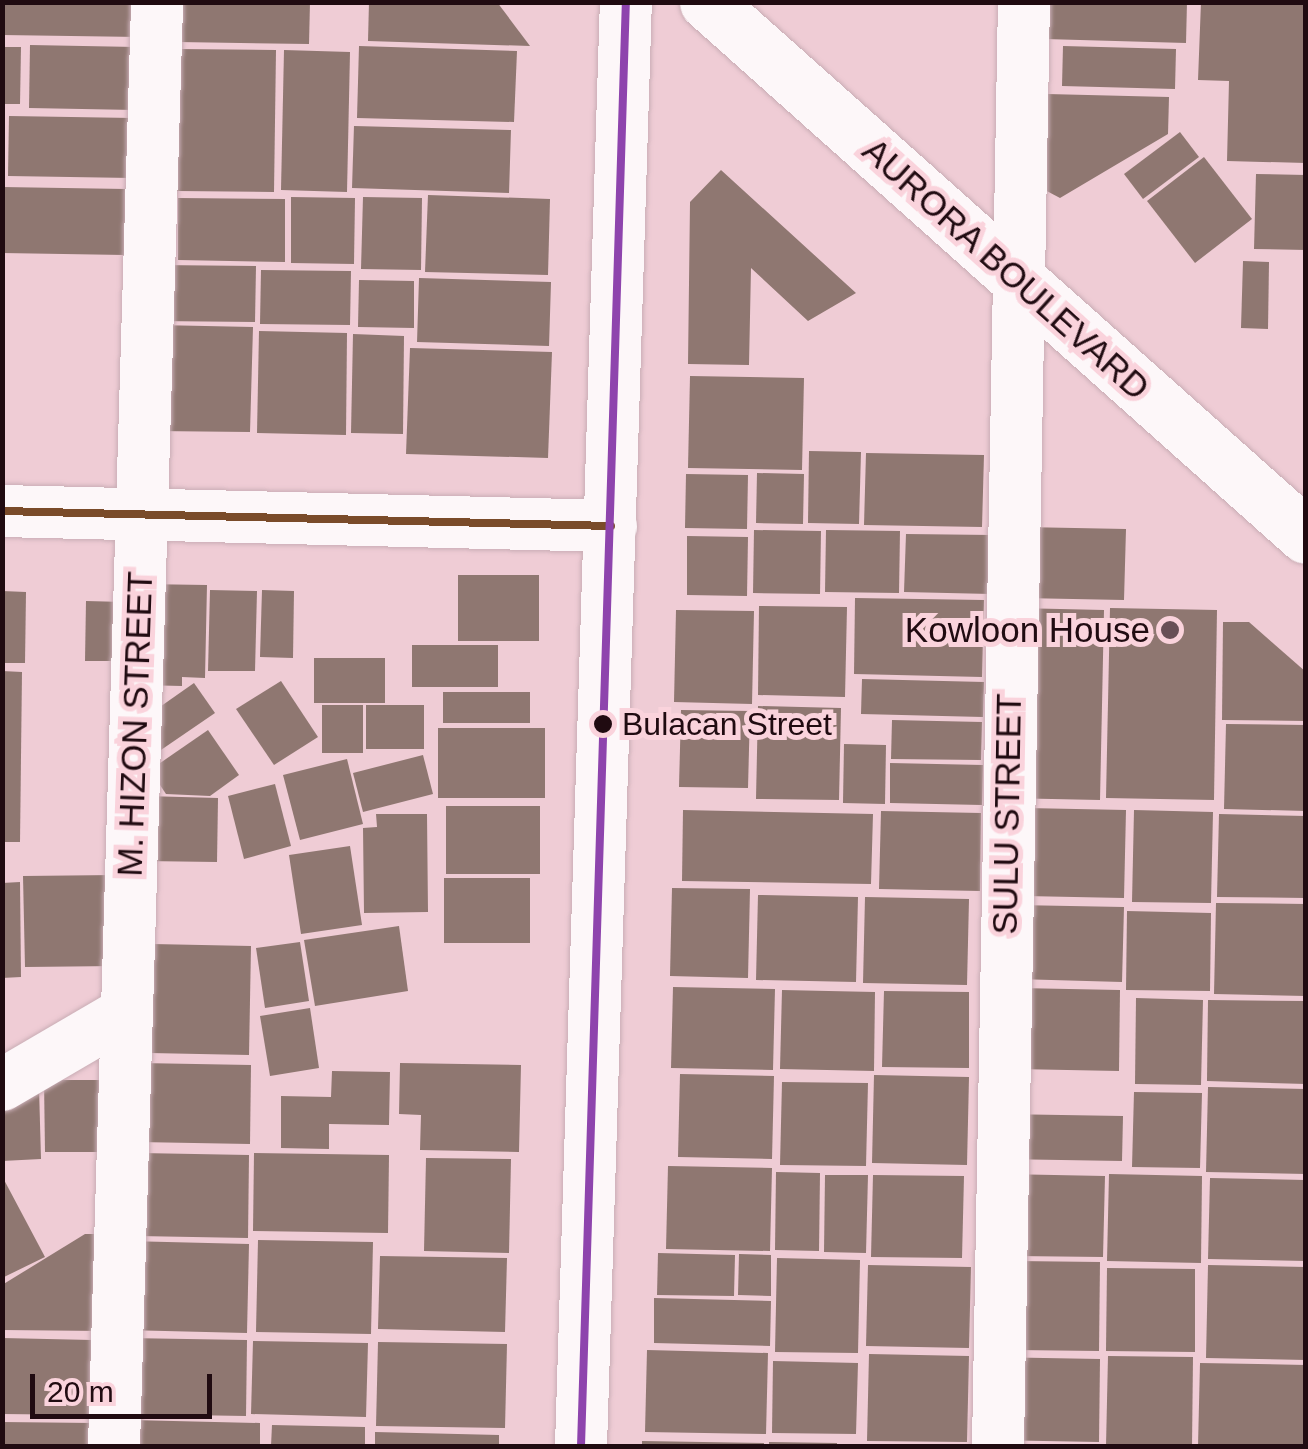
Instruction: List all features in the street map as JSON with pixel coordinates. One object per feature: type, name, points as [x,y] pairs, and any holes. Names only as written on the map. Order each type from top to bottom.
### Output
[{"type":"main road","name":"AURORA BOULEVARD","points":[[707,2],[1306,536]]},
{"type":"street","name":"M. HIZON STREET","points":[[114,1446],[157,2]]},
{"type":"street","points":[[581,1446],[626,2]]},
{"type":"street","name":"SULU STREET","points":[[998,1446],[1016,277],[1024,2]]},
{"type":"street","points":[[2,510],[611,526]]},
{"type":"street","points":[[2,1086],[126,1013]]},
{"type":"building","points":[[2,2],[141,2],[140,37],[2,35]]},
{"type":"building","points":[[179,2],[310,2],[309,44],[178,42]]},
{"type":"building","points":[[369,2],[497,2],[530,46],[368,41]]},
{"type":"building","points":[[1046,2],[1187,2],[1186,43],[1045,39]]},
{"type":"building","points":[[1201,2],[1306,2],[1306,163],[1227,161],[1229,81],[1198,80]]},
{"type":"building","points":[[30,45],[136,47],[135,110],[29,108]]},
{"type":"building","points":[[359,46],[517,51],[514,122],[357,118]]},
{"type":"building","points":[[1063,46],[1176,49],[1175,89],[1062,86]]},
{"type":"building","points":[[2,47],[21,47],[20,104],[2,104]]},
{"type":"building","points":[[178,49],[276,50],[274,192],[177,191]]},
{"type":"building","points":[[284,50],[350,52],[347,192],[281,190]]},
{"type":"building","points":[[1047,94],[1169,97],[1168,134],[1060,198],[1043,189]]},
{"type":"building","points":[[9,116],[133,118],[132,178],[8,176]]},
{"type":"building","points":[[354,126],[511,130],[509,193],[352,188]]},
{"type":"building","points":[[1180,132],[1199,157],[1143,199],[1124,174]]},
{"type":"building","points":[[1204,157],[1252,219],[1195,263],[1147,201]]},
{"type":"building","points":[[721,170],[856,293],[808,321],[751,268],[749,365],[688,364],[690,202]]},
{"type":"building","points":[[1256,174],[1306,175],[1306,250],[1254,249]]},
{"type":"building","points":[[2,187],[126,189],[125,255],[2,253]]},
{"type":"building","points":[[428,195],[550,199],[548,275],[425,272]]},
{"type":"building","points":[[291,197],[355,198],[354,264],[291,263]]},
{"type":"building","points":[[363,197],[422,198],[421,270],[361,269]]},
{"type":"building","points":[[178,198],[285,199],[285,262],[178,260]]},
{"type":"building","points":[[1243,261],[1269,262],[1268,329],[1241,328]]},
{"type":"building","points":[[158,265],[256,266],[255,322],[157,321]]},
{"type":"building","points":[[261,270],[351,271],[350,325],[260,324]]},
{"type":"building","points":[[419,278],[551,282],[549,346],[417,342]]},
{"type":"building","points":[[359,280],[414,281],[414,328],[358,327]]},
{"type":"building","points":[[157,325],[253,327],[250,432],[155,431]]},
{"type":"building","points":[[259,331],[347,333],[346,435],[257,433]]},
{"type":"building","points":[[353,334],[404,336],[403,434],[351,433]]},
{"type":"building","points":[[410,348],[552,352],[548,458],[406,454]]},
{"type":"building","points":[[690,376],[804,378],[802,470],[688,468]]},
{"type":"building","points":[[809,451],[861,452],[859,524],[808,523]]},
{"type":"building","points":[[866,453],[984,455],[982,527],[864,525]]},
{"type":"building","points":[[757,473],[804,474],[803,524],[756,523]]},
{"type":"building","points":[[686,474],[748,475],[747,529],[685,528]]},
{"type":"building","points":[[1023,527],[1126,529],[1124,600],[1022,598]]},
{"type":"building","points":[[754,530],[821,531],[820,594],[753,593]]},
{"type":"building","points":[[826,530],[900,531],[899,593],[825,592]]},
{"type":"building","points":[[906,534],[992,535],[991,594],[904,592]]},
{"type":"building","points":[[687,536],[748,537],[747,596],[687,595]]},
{"type":"building","points":[[458,575],[539,575],[539,641],[458,641]]},
{"type":"building","points":[[142,584],[207,585],[205,678],[182,677],[182,686],[140,685]]},
{"type":"building","points":[[210,590],[257,591],[255,671],[208,671]]},
{"type":"building","points":[[262,590],[294,591],[293,658],[260,657]]},
{"type":"building","points":[[2,591],[26,592],[25,663],[2,663]]},
{"type":"building","points":[[855,598],[984,600],[982,677],[854,674]]},
{"type":"building","points":[[86,601],[124,602],[123,661],[85,661]]},
{"type":"building","points":[[759,606],[847,607],[845,697],[758,695]]},
{"type":"building","points":[[1011,608],[1104,610],[1100,800],[1007,798]]},
{"type":"building","points":[[1110,608],[1217,610],[1214,800],[1106,798]]},
{"type":"building","points":[[676,610],[754,611],[752,704],[674,702]]},
{"type":"building","points":[[1223,622],[1249,622],[1306,672],[1306,721],[1222,720]]},
{"type":"building","points":[[412,645],[498,645],[498,687],[412,687]]},
{"type":"building","points":[[314,658],[385,658],[385,703],[314,703]]},
{"type":"building","points":[[2,671],[22,672],[20,842],[2,842]]},
{"type":"building","points":[[862,679],[984,682],[983,717],[861,714]]},
{"type":"building","points":[[281,681],[318,737],[274,765],[236,709]]},
{"type":"building","points":[[194,683],[215,713],[158,752],[137,723]]},
{"type":"building","points":[[443,692],[530,692],[530,723],[443,723]]},
{"type":"building","points":[[322,705],[363,705],[363,753],[322,753]]},
{"type":"building","points":[[366,705],[424,705],[424,749],[366,749]]},
{"type":"building","points":[[758,706],[841,708],[839,800],[756,799]]},
{"type":"building","points":[[681,710],[750,711],[748,788],[679,787]]},
{"type":"building","points":[[892,720],[982,722],[981,760],[891,759]]},
{"type":"building","points":[[1226,724],[1306,725],[1306,811],[1224,809]]},
{"type":"building","points":[[438,728],[545,728],[545,798],[438,798]]},
{"type":"building","points":[[208,730],[239,775],[210,796],[166,794],[150,770]]},
{"type":"building","points":[[844,744],[886,745],[885,804],[843,803]]},
{"type":"building","points":[[423,755],[433,794],[363,812],[353,773]]},
{"type":"building","points":[[347,759],[363,824],[300,840],[283,775]]},
{"type":"building","points":[[890,763],[983,765],[982,805],[890,803]]},
{"type":"building","points":[[275,784],[291,846],[244,859],[228,796]]},
{"type":"building","points":[[145,796],[218,798],[217,862],[144,861]]},
{"type":"building","points":[[446,806],[540,806],[540,874],[446,874]]},
{"type":"building","points":[[1026,808],[1126,810],[1124,898],[1025,896]]},
{"type":"building","points":[[683,810],[873,814],[871,884],[682,881]]},
{"type":"building","points":[[1134,810],[1213,812],[1211,903],[1132,902]]},
{"type":"building","points":[[881,811],[981,813],[980,891],[879,889]]},
{"type":"building","points":[[376,814],[427,814],[428,912],[364,913],[363,828],[377,827]]},
{"type":"building","points":[[1219,814],[1306,816],[1306,898],[1217,897]]},
{"type":"building","points":[[350,846],[362,925],[301,934],[289,855]]},
{"type":"building","points":[[115,875],[116,966],[25,967],[23,876]]},
{"type":"building","points":[[444,878],[530,878],[530,943],[444,943]]},
{"type":"building","points":[[20,882],[21,977],[2,978],[2,883]]},
{"type":"building","points":[[672,888],[750,889],[748,978],[670,976]]},
{"type":"building","points":[[758,895],[858,897],[856,982],[756,980]]},
{"type":"building","points":[[865,897],[969,899],[967,985],[863,983]]},
{"type":"building","points":[[1216,903],[1306,904],[1306,996],[1214,994]]},
{"type":"building","points":[[1013,905],[1124,907],[1122,982],[1012,979]]},
{"type":"building","points":[[1127,911],[1211,913],[1210,991],[1126,990]]},
{"type":"building","points":[[399,926],[408,991],[315,1006],[304,940]]},
{"type":"building","points":[[300,942],[309,1001],[265,1008],[256,948]]},
{"type":"building","points":[[152,944],[251,946],[249,1055],[150,1053]]},
{"type":"building","points":[[673,987],[775,989],[773,1070],[671,1068]]},
{"type":"building","points":[[1018,988],[1120,990],[1119,1071],[1016,1069]]},
{"type":"building","points":[[782,990],[875,992],[874,1071],[780,1069]]},
{"type":"building","points":[[884,991],[969,992],[969,1068],[882,1067]]},
{"type":"building","points":[[1136,998],[1203,1000],[1201,1085],[1135,1084]]},
{"type":"building","points":[[1208,1000],[1306,1001],[1306,1084],[1207,1081]]},
{"type":"building","points":[[310,1008],[319,1068],[270,1076],[260,1016]]},
{"type":"building","points":[[140,1063],[251,1065],[250,1144],[138,1142]]},
{"type":"building","points":[[400,1063],[521,1065],[519,1152],[420,1150],[421,1115],[399,1114]]},
{"type":"building","points":[[332,1071],[390,1072],[389,1125],[329,1124],[329,1149],[281,1148],[281,1096],[331,1097]]},
{"type":"building","points":[[680,1074],[774,1076],[772,1159],[678,1157]]},
{"type":"building","points":[[874,1075],[969,1077],[967,1165],[872,1163]]},
{"type":"building","points":[[44,1080],[102,1080],[103,1152],[45,1152]]},
{"type":"building","points":[[782,1082],[868,1083],[866,1166],[780,1165]]},
{"type":"building","points":[[1208,1087],[1306,1089],[1306,1174],[1206,1172]]},
{"type":"building","points":[[39,1088],[41,1159],[2,1161],[2,1105]]},
{"type":"building","points":[[1134,1092],[1202,1093],[1200,1168],[1132,1167]]},
{"type":"building","points":[[1008,1114],[1123,1116],[1122,1161],[1007,1159]]},
{"type":"building","points":[[140,1153],[249,1155],[248,1238],[138,1236]]},
{"type":"building","points":[[254,1153],[389,1155],[388,1233],[253,1231]]},
{"type":"building","points":[[426,1158],[511,1159],[509,1253],[424,1251]]},
{"type":"building","points":[[668,1166],[772,1168],[770,1251],[666,1249]]},
{"type":"building","points":[[776,1172],[820,1173],[819,1251],[775,1250]]},
{"type":"building","points":[[1009,1174],[1105,1176],[1103,1257],[1007,1256]]},
{"type":"building","points":[[1109,1174],[1202,1176],[1201,1263],[1107,1261]]},
{"type":"building","points":[[825,1175],[868,1175],[866,1253],[824,1252]]},
{"type":"building","points":[[873,1175],[964,1176],[962,1258],[871,1257]]},
{"type":"building","points":[[2,1176],[45,1257],[2,1278]]},
{"type":"building","points":[[1210,1178],[1306,1180],[1306,1261],[1208,1259]]},
{"type":"building","points":[[85,1234],[104,1234],[103,1331],[2,1330],[2,1285]]},
{"type":"building","points":[[258,1240],[373,1242],[371,1334],[256,1332]]},
{"type":"building","points":[[126,1241],[249,1244],[247,1333],[124,1330]]},
{"type":"building","points":[[658,1253],[735,1255],[734,1296],[657,1295]]},
{"type":"building","points":[[739,1254],[771,1255],[771,1296],[738,1295]]},
{"type":"building","points":[[380,1256],[507,1258],[505,1332],[378,1329]]},
{"type":"building","points":[[777,1258],[860,1260],[858,1353],[775,1352]]},
{"type":"building","points":[[1007,1261],[1100,1262],[1099,1351],[1006,1350]]},
{"type":"building","points":[[868,1265],[971,1267],[969,1348],[866,1346]]},
{"type":"building","points":[[1208,1265],[1306,1267],[1306,1360],[1206,1358]]},
{"type":"building","points":[[1107,1268],[1195,1269],[1195,1352],[1106,1351]]},
{"type":"building","points":[[654,1298],[771,1301],[770,1346],[654,1343]]},
{"type":"building","points":[[2,1338],[92,1340],[92,1415],[2,1414]]},
{"type":"building","points":[[127,1338],[247,1340],[246,1416],[125,1414]]},
{"type":"building","points":[[253,1341],[368,1343],[366,1417],[251,1414]]},
{"type":"building","points":[[378,1342],[507,1344],[505,1428],[376,1426]]},
{"type":"building","points":[[647,1350],[768,1353],[766,1434],[645,1432]]},
{"type":"building","points":[[869,1354],[969,1356],[967,1442],[867,1441]]},
{"type":"building","points":[[1108,1356],[1193,1357],[1192,1446],[1106,1446]]},
{"type":"building","points":[[995,1357],[1100,1359],[1099,1442],[994,1440]]},
{"type":"building","points":[[773,1361],[858,1363],[856,1434],[772,1433]]},
{"type":"building","points":[[1200,1363],[1306,1365],[1306,1446],[1198,1446]]},
{"type":"building","points":[[132,1420],[260,1423],[260,1446],[132,1446]]},
{"type":"building","points":[[2,1422],[93,1423],[93,1446],[2,1446]]},
{"type":"building","points":[[272,1425],[365,1427],[365,1446],[271,1446]]},
{"type":"building","points":[[375,1432],[499,1435],[499,1446],[375,1446]]},
{"type":"building","points":[[642,1441],[764,1443],[764,1446],[642,1446]]},
{"type":"building","points":[[769,1442],[837,1443],[837,1446],[769,1446]]},
{"type":"transit line","points":[[581,1446],[626,2]]},
{"type":"transit line","points":[[2,511],[611,526]]},
{"type":"place","name":"Kowloon House","points":[[1170,630]]},
{"type":"place","name":"Bulacan Street","points":[[603,724]]}]
